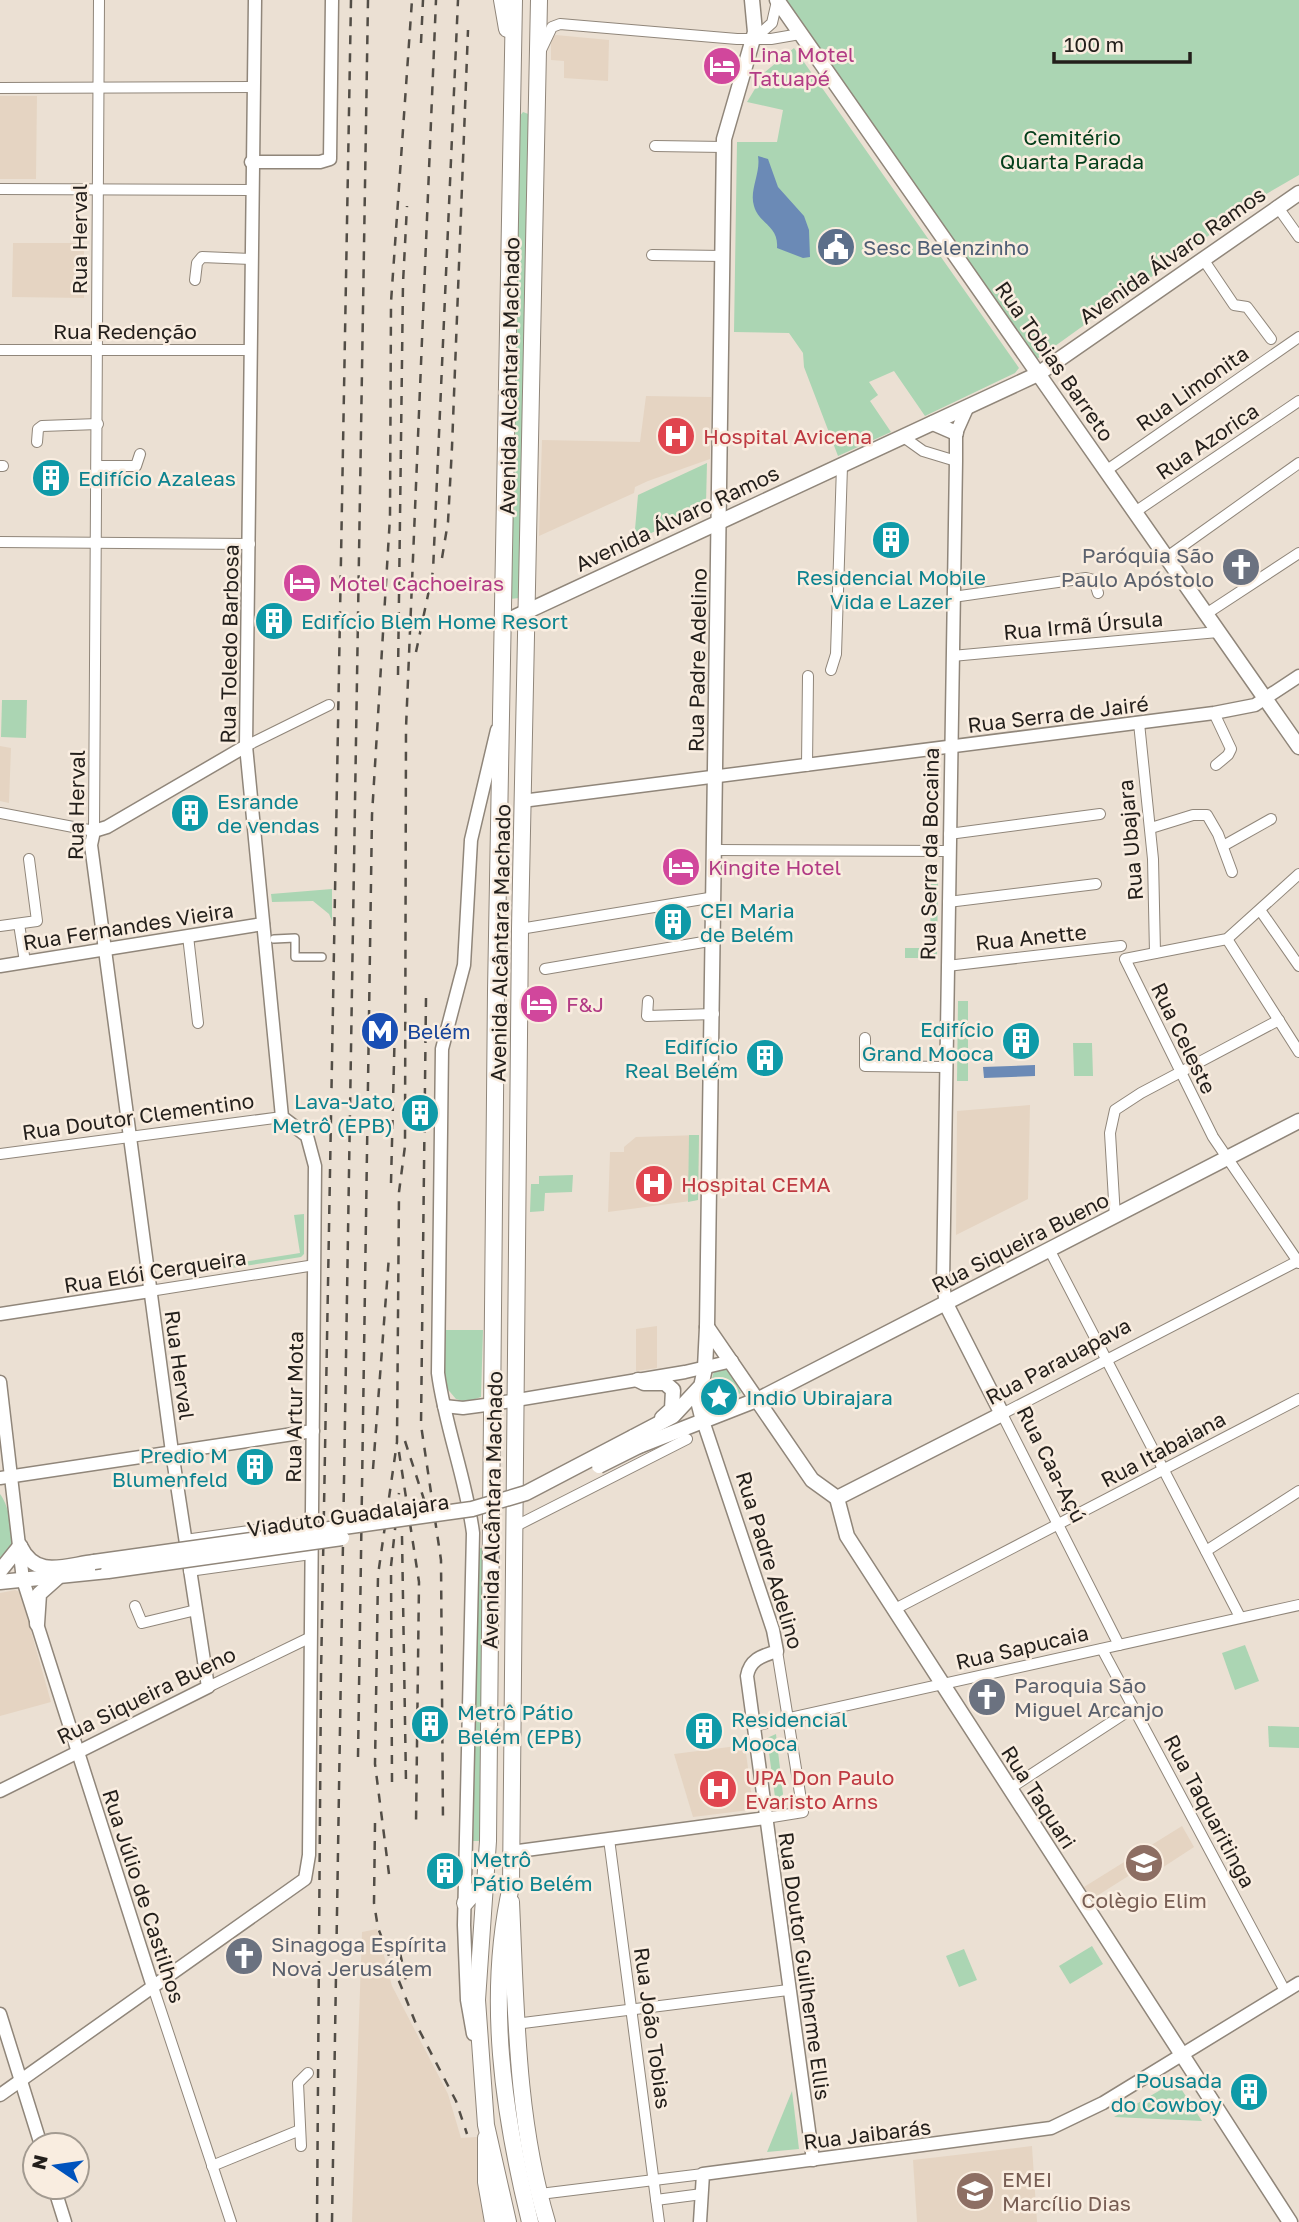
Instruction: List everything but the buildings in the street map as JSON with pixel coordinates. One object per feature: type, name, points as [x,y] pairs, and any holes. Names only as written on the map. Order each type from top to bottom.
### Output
[{"type":"main road","points":[[502,0],[514,79]]},
{"type":"main road","name":"Avenida Alcântara Machado","points":[[492,2219],[486,2182],[486,2125],[477,2000],[488,1854],[502,623],[514,0]]},
{"type":"main road","name":"Avenida Alcântara Machado","points":[[539,0],[520,929],[512,1528],[511,1886],[514,2024],[540,2194],[547,2222]]},
{"type":"main road","name":"Rua Padre Adelino","points":[[700,1387],[705,1368],[707,1327],[715,940],[724,147],[728,117],[753,39],[756,19],[752,0]]},
{"type":"main road","name":"Rua Tobias Barreto","points":[[777,0],[1299,747]]},
{"type":"main road","name":"Avenida Álvaro Ramos","points":[[502,623],[1038,374],[1299,193]]},
{"type":"main road","points":[[933,423],[956,433]]},
{"type":"main road","name":"Rua Siqueira Bueno","points":[[723,1415],[1050,1251],[1299,1121]]},
{"type":"main road","name":"Rua Caa-Açú","points":[[946,1304],[1002,1414]]},
{"type":"main road","points":[[707,1327],[733,1361],[812,1480],[838,1498]]},
{"type":"main road","points":[[638,1380],[644,1383],[665,1383],[673,1390],[672,1409],[658,1424]]},
{"type":"main road","points":[[700,1387],[698,1401],[703,1421]]},
{"type":"main road","name":"Viaduto Guadalajara","points":[[636,1441],[673,1416],[700,1387]]},
{"type":"main road","name":"Rua Parauapava","points":[[838,1498],[1002,1414]]},
{"type":"main road","name":"Viaduto Guadalajara","points":[[0,1582],[472,1510],[526,1493],[636,1441],[723,1415]]},
{"type":"main road","name":"Rua Taquari","points":[[838,1498],[847,1536],[1290,2222]]},
{"type":"main road","points":[[0,1570],[20,1546]]},
{"type":"main road","name":"Viaduto Guadalajara","points":[[20,1546],[27,1560],[36,1567],[61,1571]]},
{"type":"main road","points":[[37,1624],[39,1594],[61,1571]]},
{"type":"main road","points":[[465,1903],[486,1879]]},
{"type":"main road","name":"Avenida Alcântara Machado","points":[[511,1886],[499,1953],[498,2020],[517,2169],[530,2222]]},
{"type":"main road","name":"Avenida Alcântara Machado","points":[[486,2125],[508,2222]]},
{"type":"street","name":"Rua Herval","points":[[99,0],[98,542],[94,831],[91,845],[172,1451],[208,1687]]},
{"type":"street","name":"Rua Toledo Barbosa","points":[[256,0],[254,165],[251,190],[250,544],[246,746],[282,1117]]},
{"type":"street","points":[[254,165],[320,163],[331,157],[332,0]]},
{"type":"street","points":[[753,39],[772,23],[777,0]]},
{"type":"street","points":[[539,57],[548,33],[552,27],[560,24],[753,39],[800,34]]},
{"type":"street","points":[[0,88],[253,88]]},
{"type":"street","points":[[654,146],[724,147]]},
{"type":"street","points":[[0,189],[251,190]]},
{"type":"street","points":[[1278,206],[1299,237]]},
{"type":"street","points":[[652,255],[723,256]]},
{"type":"street","points":[[195,280],[197,262],[202,257],[251,259]]},
{"type":"street","points":[[1203,258],[1234,305],[1247,307],[1271,340]]},
{"type":"street","name":"Rua Limonita","points":[[1107,470],[1299,337]]},
{"type":"street","name":"Rua Redenção","points":[[0,350],[251,350]]},
{"type":"street","name":"Rua Azorica","points":[[1135,512],[1299,401]]},
{"type":"street","name":"Rua Serra da Bocaina","points":[[946,1304],[943,1284],[956,433],[968,406]]},
{"type":"street","points":[[37,442],[40,427],[98,424]]},
{"type":"street","points":[[902,436],[923,451],[956,461]]},
{"type":"street","points":[[98,466],[136,466],[140,454]]},
{"type":"street","points":[[1167,557],[1299,463]]},
{"type":"street","points":[[831,670],[836,662],[842,466]]},
{"type":"street","points":[[0,542],[250,544]]},
{"type":"street","points":[[1206,614],[1299,553]]},
{"type":"street","points":[[953,597],[1086,578],[1094,580],[1098,593]]},
{"type":"street","name":"Rua Irmã Úrsula","points":[[952,656],[1217,632]]},
{"type":"street","points":[[807,766],[808,676]]},
{"type":"street","name":"Rua Serra de Jairé","points":[[522,800],[1214,713],[1255,705],[1299,676]]},
{"type":"street","points":[[0,813],[94,831],[107,827],[246,746],[329,705]]},
{"type":"street","name":"Avenida Alcântara Machado","points":[[482,2064],[467,2000],[465,1903],[472,1533],[469,1501],[443,1406],[438,1353],[442,1049],[464,965],[476,813],[502,712]]},
{"type":"street","points":[[1214,713],[1231,749],[1216,765]]},
{"type":"street","name":"Rua Ubajara","points":[[1139,723],[1151,828],[1155,953]]},
{"type":"street","points":[[949,834],[1100,814]]},
{"type":"street","points":[[1151,828],[1204,814],[1210,817],[1232,872]]},
{"type":"street","points":[[1223,846],[1271,819]]},
{"type":"street","points":[[716,850],[948,851]]},
{"type":"street","points":[[0,926],[37,920],[29,859]]},
{"type":"street","points":[[1155,953],[1227,939],[1299,874]]},
{"type":"street","points":[[948,902],[1096,884]]},
{"type":"street","points":[[520,929],[715,898]]},
{"type":"street","points":[[1260,911],[1299,966]]},
{"type":"street","name":"Rua Fernandes Vieira","points":[[0,966],[263,924]]},
{"type":"street","points":[[19,925],[25,962]]},
{"type":"street","points":[[188,936],[198,1023]]},
{"type":"street","points":[[274,939],[295,937],[295,957],[322,957]]},
{"type":"street","points":[[1227,939],[1299,1052]]},
{"type":"street","points":[[544,969],[715,940]]},
{"type":"street","name":"Rua Anette","points":[[947,966],[1121,946]]},
{"type":"street","name":"Rua Celeste","points":[[1155,953],[1125,959],[1180,1074],[1226,1159],[1298,1262]]},
{"type":"street","points":[[648,1001],[647,1016],[713,1014]]},
{"type":"street","points":[[1115,1217],[1111,1118],[1123,1104],[1279,1020]]},
{"type":"street","points":[[865,1038],[865,1066],[946,1067]]},
{"type":"street","name":"Rua Doutor Clementino","points":[[0,1154],[282,1117]]},
{"type":"street","name":"Rua Artur Mota","points":[[153,1987],[304,1879],[310,1830],[315,1265],[313,1152],[307,1136],[282,1117]]},
{"type":"street","points":[[1050,1251],[1240,1617]]},
{"type":"street","name":"Rua Parauapava","points":[[1002,1414],[1106,1358],[1298,1262]]},
{"type":"street","name":"Rua Elói Cerqueira","points":[[0,1314],[315,1265]]},
{"type":"street","points":[[443,1406],[463,1408],[493,1404],[733,1361]]},
{"type":"street","points":[[0,1382],[6,1477],[313,1431]]},
{"type":"street","name":"Rua Itabaiana","points":[[895,1609],[1299,1399]]},
{"type":"street","name":"Rua Caa-Açú","points":[[1002,1414],[1119,1645]]},
{"type":"street","points":[[712,1446],[715,1429],[723,1415]]},
{"type":"street","name":"Rua Padre Adelino","points":[[703,1421],[777,1651],[803,1812],[765,1818]]},
{"type":"street","points":[[512,1528],[687,1439]]},
{"type":"street","name":"Rua Júlio de Castilhos","points":[[6,1477],[20,1546],[23,1580],[231,2222]]},
{"type":"street","points":[[1206,1551],[1299,1490]]},
{"type":"street","points":[[185,1540],[312,1522]]},
{"type":"street","points":[[189,1571],[311,1554]]},
{"type":"street","name":"Rua Sapucaia","points":[[754,1726],[1299,1605]]},
{"type":"street","points":[[135,1606],[142,1623],[196,1610]]},
{"type":"street","name":"Rua Siqueira Bueno","points":[[0,1791],[311,1637]]},
{"type":"street","name":"Rua Taquaritinga","points":[[1102,1649],[1285,1991]]},
{"type":"street","name":"Rua Doutor Guilherme Ellis","points":[[777,1651],[757,1658],[749,1668],[765,1818],[813,2161]]},
{"type":"street","points":[[1009,1789],[1133,1708]]},
{"type":"street","points":[[488,1854],[765,1818]]},
{"type":"street","name":"Rua João Tobias","points":[[609,1839],[659,2222]]},
{"type":"street","name":"Rua Jaibarás","points":[[540,2194],[813,2161],[1051,2128],[1103,2103],[1299,1983]]},
{"type":"street","points":[[0,2095],[153,1987]]},
{"type":"street","points":[[514,2024],[788,1990]]},
{"type":"street","points":[[0,2014],[37,2131]]},
{"type":"street","points":[[300,2146],[298,2083],[308,2073]]},
{"type":"street","points":[[212,2166],[300,2130]]},
{"type":"street","points":[[700,2222],[703,2174]]},
{"type":"street","points":[[656,2200],[702,2194]]},
{"type":"street","points":[[58,2201],[65,2222]]},
{"type":"shaded area","points":[[556,35],[609,40],[608,81],[564,78],[564,61],[551,60],[551,38]]},
{"type":"shaded area","points":[[0,96],[37,96],[36,179],[0,179]]},
{"type":"shaded area","points":[[13,243],[84,243],[84,298],[12,297]]},
{"type":"shaded area","points":[[646,396],[711,397],[710,459],[648,481],[635,487],[634,493],[539,536],[542,440],[640,442]]},
{"type":"shaded area","points":[[0,746],[11,748],[9,803],[0,801]]},
{"type":"shaded area","points":[[1030,1105],[1028,1199],[956,1235],[957,1111]]},
{"type":"shaded area","name":"Hospital CEMA","points":[[699,1135],[698,1200],[608,1212],[610,1152],[624,1152],[624,1147],[636,1137]]},
{"type":"shaded area","points":[[657,1326],[657,1368],[636,1371],[636,1329]]},
{"type":"shaded area","points":[[15,1590],[20,1592],[51,1702],[0,1716],[0,1593]]},
{"type":"shaded area","name":"UPA Don Paulo Evaristo Arns","points":[[745,1745],[753,1806],[749,1810],[693,1817],[674,1754]]},
{"type":"shaded area","name":"Colègio Elim","points":[[1182,1826],[1194,1847],[1145,1879],[1141,1868],[1092,1899],[1084,1887]]},
{"type":"shaded area","points":[[377,1929],[392,1986],[448,2094],[461,2138],[477,2137],[485,2222],[352,2222],[362,1932]]},
{"type":"shaded area","name":"EMEI Marcílio Dias","points":[[1032,2146],[1037,2222],[917,2222],[913,2160]]},
{"type":"green space","name":"Cemitério Quarta Parada","points":[[785,0],[1299,0],[1299,175],[1268,193],[1037,359]]},
{"type":"green space","name":"Sesc Belenzinho","points":[[794,48],[1019,368],[1015,373],[925,416],[894,371],[869,382],[878,395],[870,401],[891,432],[838,456],[804,367],[803,353],[789,333],[734,332],[737,142],[777,142],[783,110],[747,102],[765,72]]},
{"type":"green space","points":[[523,112],[531,115],[520,598],[509,599],[519,117]]},
{"type":"green space","points":[[707,463],[706,504],[703,509],[634,541],[638,495]]},
{"type":"green space","points":[[2,700],[27,700],[26,738],[1,737]]},
{"type":"green space","points":[[931,883],[938,883],[937,955],[933,958],[905,958],[905,948],[930,948]]},
{"type":"green space","points":[[332,889],[332,921],[329,914],[313,901],[272,902],[271,894]]},
{"type":"green space","points":[[958,1001],[968,1001],[968,1081],[957,1081]]},
{"type":"green space","points":[[1073,1043],[1092,1043],[1093,1076],[1074,1076]]},
{"type":"green space","points":[[689,1135],[699,1135],[698,1200],[688,1202]]},
{"type":"green space","points":[[573,1175],[572,1192],[545,1193],[544,1211],[530,1212],[531,1184],[539,1184],[539,1176]]},
{"type":"green space","points":[[304,1214],[304,1254],[301,1257],[219,1270],[218,1266],[300,1253],[294,1215]]},
{"type":"green space","points":[[444,1330],[483,1330],[481,1397],[466,1402],[456,1399],[445,1386]]},
{"type":"green space","points":[[729,1368],[741,1393],[708,1408],[706,1400],[714,1371]]},
{"type":"green space","points":[[0,1494],[8,1513],[12,1537],[10,1551],[0,1565]]},
{"type":"green space","points":[[478,1548],[484,1548],[480,1841],[473,1841]]},
{"type":"green space","points":[[1245,1645],[1259,1681],[1235,1690],[1222,1653]]},
{"type":"green space","points":[[1268,1726],[1299,1727],[1299,1748],[1269,1747]]},
{"type":"green space","points":[[776,1734],[783,1794],[780,1800],[775,1797],[767,1738]]},
{"type":"green space","points":[[1092,1946],[1103,1964],[1070,1984],[1059,1966]]},
{"type":"green space","points":[[964,1949],[977,1980],[959,1987],[946,1956]]},
{"type":"green space","points":[[1176,2081],[1202,2121],[1114,2117]]},
{"type":"green space","points":[[792,2091],[799,2149],[767,2152]]},
{"type":"water","points":[[758,156],[768,159],[778,187],[804,216],[809,230],[810,257],[803,258],[777,248],[775,235],[757,212],[753,194]]},
{"type":"water","points":[[1035,1065],[1035,1076],[984,1078],[983,1067]]},
{"type":"railway","points":[[317,2222],[321,1675],[351,0]]},
{"type":"railway","points":[[332,2222],[368,0]]},
{"type":"railway","points":[[358,1757],[372,815],[390,517],[391,302],[412,0]]},
{"type":"railway","points":[[421,43],[423,0]]},
{"type":"railway","points":[[389,1874],[375,1764],[378,1575],[397,1442],[399,1192],[405,1146],[406,728],[436,0]]},
{"type":"railway","points":[[416,652],[433,571],[458,0]]},
{"type":"railway","points":[[442,558],[448,522],[452,447],[468,30]]},
{"type":"railway","points":[[398,675],[403,283],[407,206]]},
{"type":"railway","points":[[426,998],[421,1425],[441,1560],[443,1822]]},
{"type":"railway","points":[[391,1183],[395,1022]]},
{"type":"railway","points":[[373,1469],[389,1256]]},
{"type":"railway","points":[[405,1441],[429,1515]]},
{"type":"railway","points":[[399,1452],[419,1582],[416,1825]]},
{"type":"railway","points":[[392,1782],[391,1566],[399,1493]]},
{"type":"railway","points":[[402,1536],[406,1782]]},
{"type":"railway","points":[[375,1823],[374,1903],[378,1928],[416,2024],[456,2101],[467,2134]]},
{"type":"railway","points":[[400,1953],[406,1980]]},
{"type":"place","name":"Lina Motel Tatuapé","points":[[722,66]]},
{"type":"place","name":"Sesc Belenzinho","points":[[836,247]]},
{"type":"place","name":"Hospital Avicena","points":[[676,436]]},
{"type":"place","name":"Edifício Azaleas","points":[[51,478]]},
{"type":"place","name":"Residencial Mobile Vida e Lazer","points":[[891,540]]},
{"type":"place","name":"Paróquia São Paulo Apóstolo","points":[[1241,567]]},
{"type":"place","name":"Motel Cachoeiras","points":[[302,583]]},
{"type":"place","name":"Edifício Blem Home Resort","points":[[274,621]]},
{"type":"place","name":"Esrande de vendas","points":[[190,813]]},
{"type":"place","name":"Kingite Hotel","points":[[681,867]]},
{"type":"place","name":"CEI Maria de Belém","points":[[673,922]]},
{"type":"place","name":"F&J","points":[[539,1004]]},
{"type":"place","name":"Belém","points":[[380,1031]]},
{"type":"place","name":"Edifício Grand Mooca","points":[[1021,1041]]},
{"type":"place","name":"Edifício Real Belém","points":[[765,1058]]},
{"type":"place","name":"Lava-Jato Metrô (EPB)","points":[[420,1113]]},
{"type":"place","name":"Hospital CEMA","points":[[654,1184]]},
{"type":"place","name":"Indio Ubirajara","points":[[719,1397]]},
{"type":"place","name":"Predio M Blumenfeld","points":[[255,1467]]},
{"type":"place","name":"Paroquia São Miguel Arcanjo","points":[[987,1697]]},
{"type":"place","name":"Metrô Pátio Belém (EPB)","points":[[430,1724]]},
{"type":"place","name":"Residencial Mooca","points":[[704,1731]]},
{"type":"place","name":"UPA Don Paulo Evaristo Arns","points":[[718,1789]]},
{"type":"place","name":"Colègio Elim","points":[[1144,1863]]},
{"type":"place","name":"Metrô Pátio Belém","points":[[445,1871]]},
{"type":"place","name":"Sinagoga Espírita Nova Jerusálem","points":[[244,1956]]},
{"type":"place","name":"Pousada do Cowboy","points":[[1249,2092]]},
{"type":"place","name":"EMEI Marcílio Dias","points":[[975,2191]]}]
